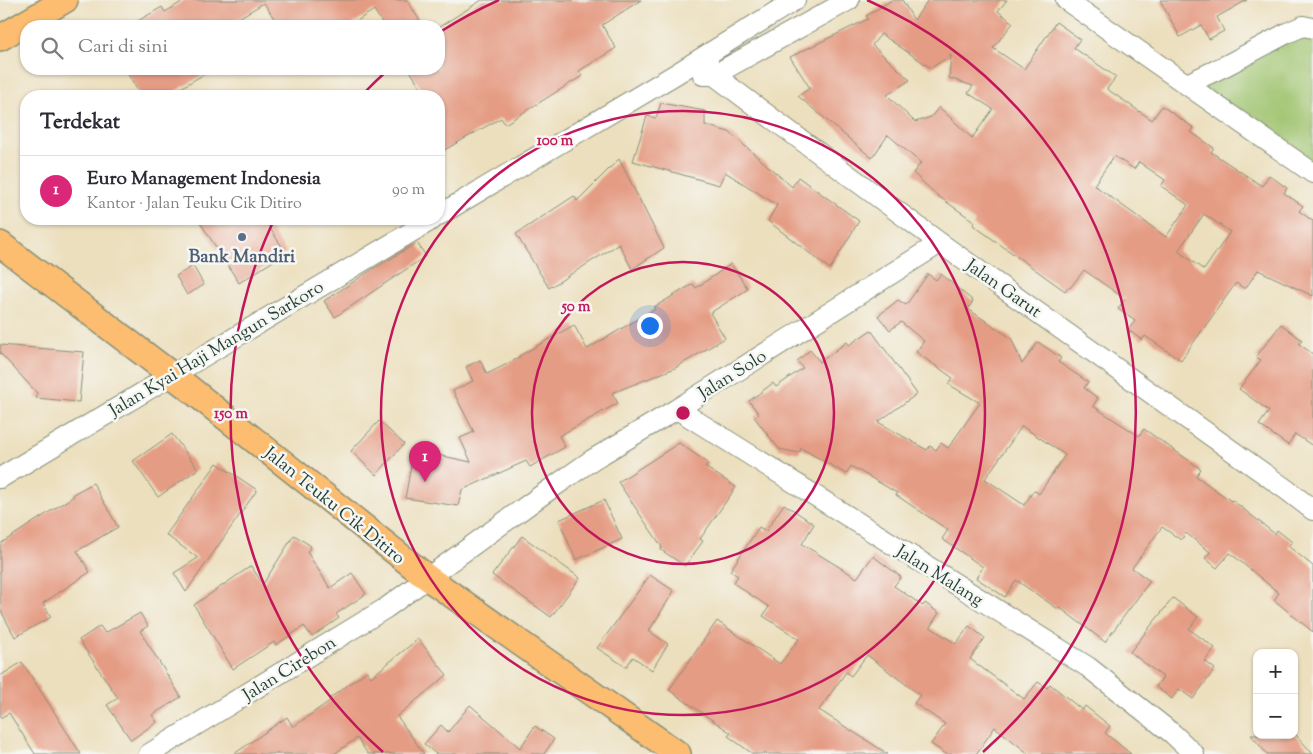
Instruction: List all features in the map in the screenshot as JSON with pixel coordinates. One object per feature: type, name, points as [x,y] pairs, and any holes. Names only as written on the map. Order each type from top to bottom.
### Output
[{"type":"main road","points":[[31,20],[65,0]]},
{"type":"main road","points":[[0,38],[20,26]]},
{"type":"main road","name":"Jalan Teuku Cik Ditiro","points":[[0,244],[172,375],[428,578],[678,754]]},
{"type":"street","points":[[445,211],[796,0]]},
{"type":"street","points":[[1066,0],[1313,173]]},
{"type":"street","points":[[676,74],[714,75],[836,3]]},
{"type":"street","points":[[1187,84],[1287,33],[1303,26],[1313,28]]},
{"type":"street","name":"Jalan Garut","points":[[705,56],[714,75],[940,242],[1313,510]]},
{"type":"street","name":"Jalan Kyai Haji Mangun Sarkoro","points":[[0,478],[423,225]]},
{"type":"street","name":"Jalan Solo","points":[[428,578],[539,496],[592,460],[677,409],[940,242]]},
{"type":"street","name":"Jalan Malang","points":[[677,409],[1088,667],[1173,734],[1194,754]]},
{"type":"street","name":"Jalan Cirebon","points":[[149,754],[386,608],[428,578]]},
{"type":"green space","points":[[1313,35],[1313,166],[1198,86],[1286,38]]},
{"type":"building","points":[[185,0],[407,0],[419,20],[380,20],[374,10],[358,20],[275,20],[264,3],[235,20],[139,20],[162,7],[165,12]]},
{"type":"building","points":[[482,0],[641,0],[602,25],[616,48],[579,71],[582,76],[505,124],[501,118],[445,150],[445,90],[422,90],[413,75],[445,75],[445,23]]},
{"type":"building","points":[[892,0],[902,0],[914,20],[928,0],[1007,0],[998,11],[1013,23],[993,48],[1024,69],[1056,22],[1080,39],[1074,48],[1116,77],[1107,89],[1152,120],[1162,106],[1194,128],[1191,132],[1214,148],[1211,152],[1262,186],[1269,175],[1287,188],[1284,193],[1303,206],[1299,211],[1313,221],[1313,296],[1258,270],[1245,289],[1236,283],[1181,360],[1145,336],[1142,340],[1128,330],[1135,321],[1118,309],[1125,299],[1084,270],[1070,288],[1068,287],[1065,291],[973,225],[975,222],[938,196],[913,173],[921,163],[888,135],[872,158],[798,96],[810,88],[790,57],[868,19],[866,16]],"holes":[[[881,34],[931,68],[951,55],[949,78],[973,86],[968,93],[993,109],[972,138],[939,107],[931,117],[915,122],[887,95],[910,80],[872,45]],[[1114,156],[1134,169],[1139,162],[1165,180],[1161,186],[1188,205],[1166,237],[1094,185]],[[1204,214],[1230,232],[1204,270],[1178,251]]]},
{"type":"building","points":[[1160,0],[1247,0],[1217,17],[1224,31],[1209,39],[1201,25],[1180,37]]},
{"type":"building","points":[[129,75],[203,75],[177,90],[137,90]]},
{"type":"building","points":[[661,103],[705,111],[705,125],[729,132],[792,187],[798,177],[859,221],[830,269],[768,221],[777,205],[725,172],[719,185],[633,161],[647,116],[656,118]]},
{"type":"building","points":[[619,159],[664,248],[632,269],[619,244],[549,288],[516,234],[574,196],[577,201]]},
{"type":"building","name":"Bank Mandiri","points":[[202,225],[268,225],[286,253],[239,283]]},
{"type":"building","points":[[417,243],[426,256],[335,317],[324,301]]},
{"type":"building","points":[[731,264],[748,289],[710,313],[725,338],[675,368],[612,393],[618,403],[559,436],[565,447],[530,467],[526,461],[462,490],[458,506],[405,498],[414,450],[471,462],[460,438],[474,432],[453,391],[473,381],[466,367],[480,360],[487,374],[519,358],[519,356],[574,325],[587,349],[693,284],[696,288]]},
{"type":"building","points":[[193,266],[204,285],[187,295],[176,276]]},
{"type":"building","points":[[928,274],[936,280],[941,274],[973,301],[968,309],[1011,338],[1022,364],[1038,342],[1061,358],[1058,362],[1088,382],[1084,388],[1098,398],[1093,406],[1139,436],[1144,429],[1201,469],[1196,476],[1232,500],[1275,534],[1277,530],[1292,542],[1288,546],[1313,566],[1313,632],[1274,600],[1279,593],[1230,553],[1217,568],[1205,558],[1210,552],[1186,533],[1181,540],[1162,527],[1132,568],[1150,581],[1105,642],[1059,607],[1058,609],[1016,580],[1005,597],[976,578],[983,567],[942,539],[948,530],[896,495],[897,493],[851,466],[846,474],[801,448],[799,453],[779,449],[754,417],[759,414],[749,401],[773,383],[776,387],[803,368],[797,361],[810,350],[820,362],[847,342],[849,345],[871,330],[917,394],[878,422],[927,450],[930,446],[936,450],[941,443],[948,448],[980,403],[948,384],[953,378],[916,352],[924,341],[901,322],[890,330],[878,316],[898,300],[906,305]],"holes":[[[1022,426],[1065,455],[1039,494],[1034,490],[1024,505],[985,479]]]},
{"type":"building","points":[[1281,324],[1302,340],[1299,344],[1313,354],[1313,446],[1295,434],[1288,445],[1259,425],[1269,411],[1239,389],[1261,360],[1256,357]]},
{"type":"building","points":[[0,345],[84,352],[79,402],[36,398],[37,393],[0,353]]},
{"type":"building","points":[[379,421],[404,444],[376,475],[351,451]]},
{"type":"building","points":[[172,434],[198,469],[158,497],[133,461]]},
{"type":"building","points":[[679,443],[708,463],[705,467],[736,487],[700,539],[703,541],[685,566],[661,550],[662,547],[618,482]]},
{"type":"building","points":[[217,463],[257,490],[186,592],[174,573],[198,558],[166,535]]},
{"type":"building","points":[[93,483],[118,527],[77,551],[90,572],[43,603],[51,617],[15,637],[0,609],[0,544],[74,496],[73,494]]},
{"type":"building","points":[[604,500],[622,539],[576,560],[559,520]]},
{"type":"building","points":[[784,504],[814,524],[802,544],[857,578],[873,556],[901,577],[894,586],[923,606],[925,603],[939,613],[930,627],[956,644],[969,626],[985,638],[970,659],[1024,699],[1038,682],[1047,688],[1050,684],[1082,710],[1085,706],[1110,726],[1105,733],[1131,754],[1029,754],[995,727],[976,754],[946,754],[931,744],[945,724],[914,703],[920,695],[867,655],[851,676],[846,672],[819,710],[888,754],[753,754],[728,736],[731,733],[669,690],[717,621],[780,664],[799,639],[763,616],[769,607],[733,583],[738,576],[730,571],[759,527],[766,531]]},
{"type":"building","points":[[294,535],[311,546],[307,552],[330,588],[352,573],[366,594],[336,614],[339,618],[312,637],[304,626],[276,645],[274,642],[233,669],[194,605],[251,566],[263,584]]},
{"type":"building","points":[[522,536],[580,578],[551,617],[492,575]]},
{"type":"building","points":[[650,575],[674,591],[649,631],[668,644],[652,670],[633,657],[626,667],[597,648]]},
{"type":"building","points":[[1173,598],[1198,617],[1189,629],[1215,648],[1205,661],[1215,669],[1193,699],[1179,689],[1172,699],[1156,687],[1163,677],[1130,652]]},
{"type":"building","points":[[140,613],[148,626],[140,631],[181,697],[152,715],[157,722],[131,740],[107,705],[118,698],[79,640],[100,626],[105,633]]},
{"type":"building","points":[[418,639],[447,675],[397,716],[424,754],[368,754],[357,738],[334,754],[234,754],[287,717],[293,727],[367,671],[371,677]]},
{"type":"building","points":[[22,662],[81,754],[35,754],[9,713],[0,718],[0,676]]},
{"type":"building","points":[[470,705],[520,748],[535,726],[554,739],[544,754],[436,754],[424,744],[441,725],[448,732]]},
{"type":"building","points":[[1298,737],[1313,754],[1267,754],[1254,739],[1298,739]]},
{"type":"place","name":"Bank Mandiri","points":[[242,237]]},
{"type":"place","name":"Euro Management Indonesia","points":[[425,482]]}]
